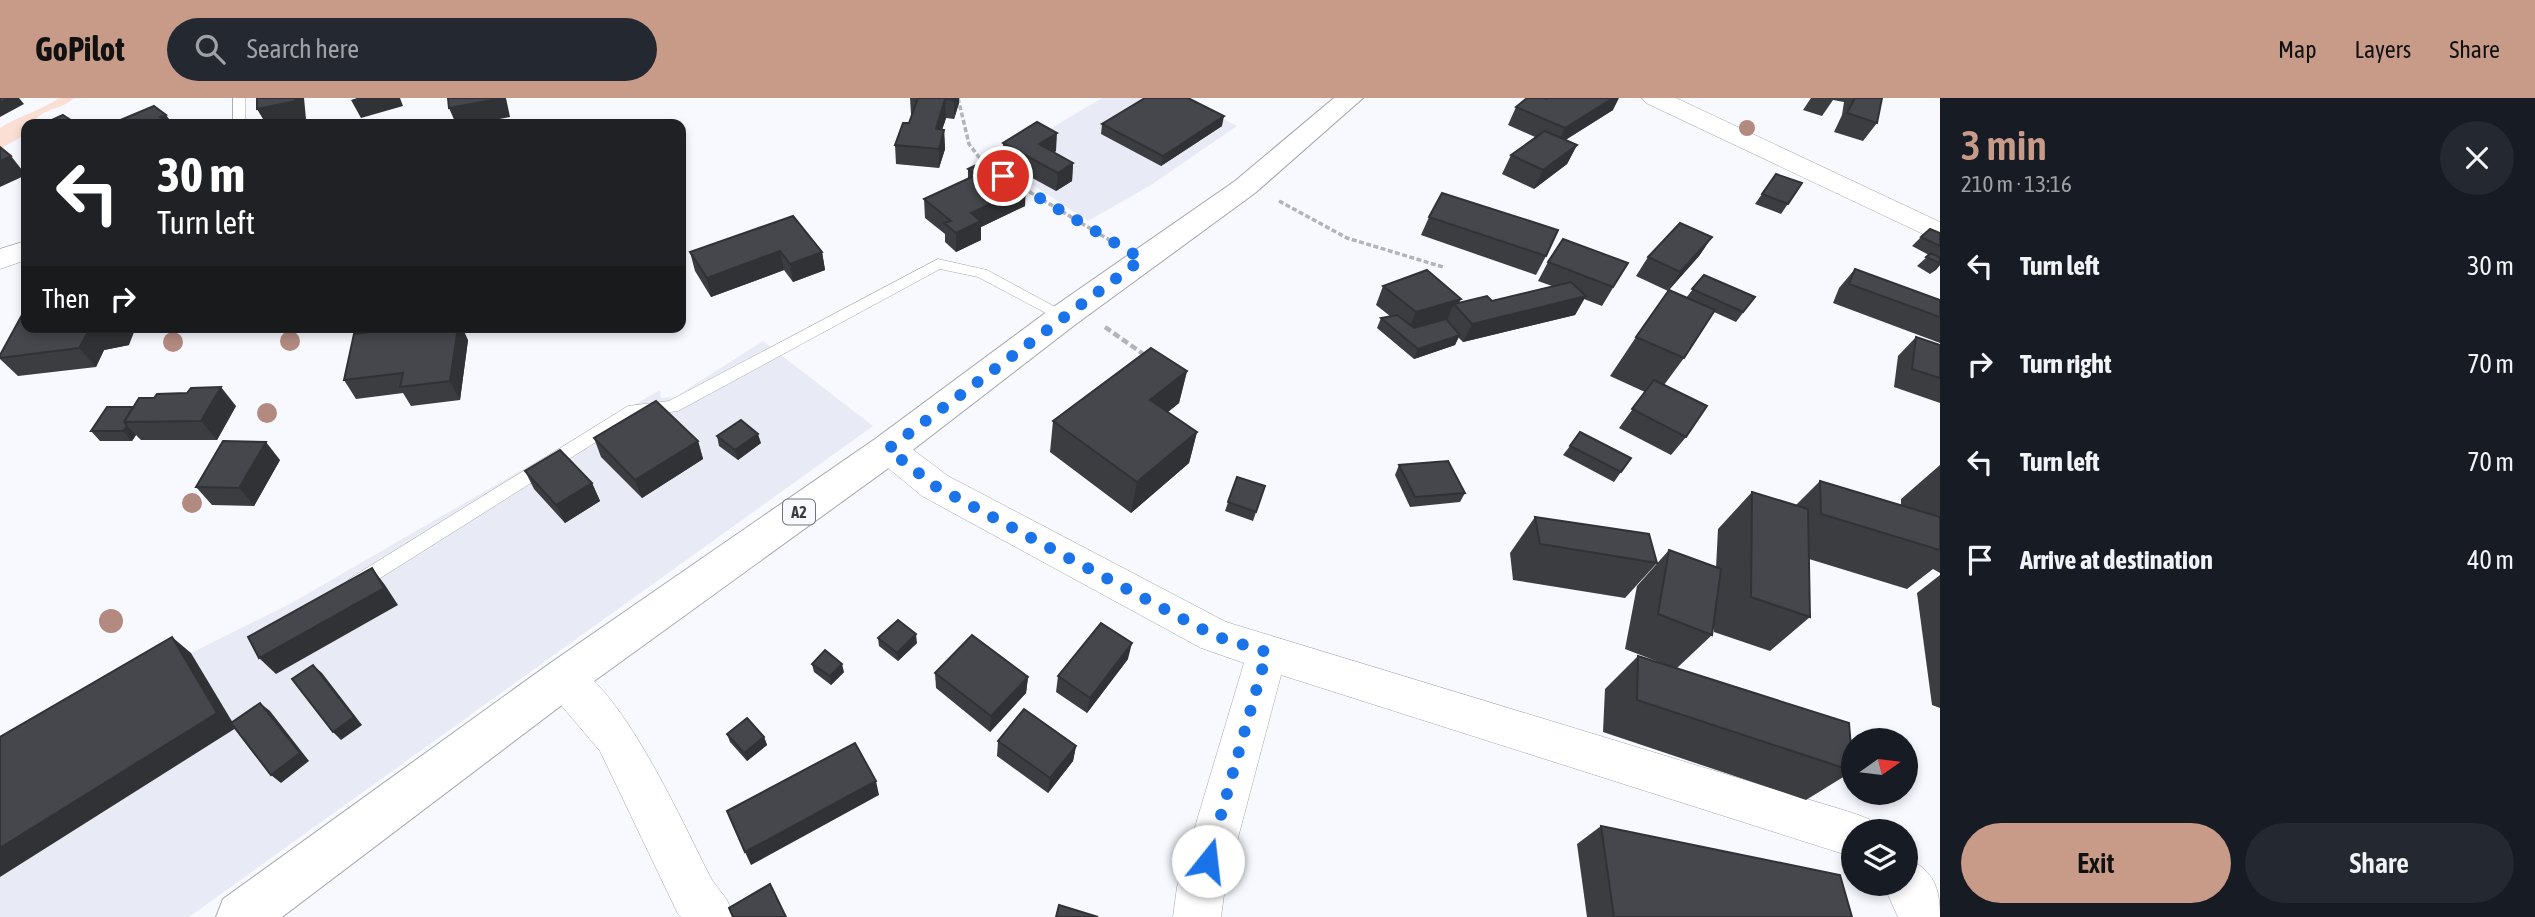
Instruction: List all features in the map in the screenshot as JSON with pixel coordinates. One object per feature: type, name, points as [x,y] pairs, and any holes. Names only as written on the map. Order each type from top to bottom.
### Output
[{"type":"main road","name":"A2","points":[[241,917],[564,678],[888,449],[1142,259],[1245,187],[1350,98]]},
{"type":"street","points":[[1654,98],[1940,233]]},
{"type":"street","points":[[0,259],[21,252]]},
{"type":"street","points":[[888,449],[947,493],[1215,636],[1841,831]]},
{"type":"street","points":[[1198,917],[1201,887],[1267,652]]},
{"type":"street","points":[[564,678],[615,737],[695,897],[710,917]]},
{"type":"lane","points":[[239,98],[239,119]]},
{"type":"lane","points":[[345,591],[634,410],[673,407],[938,264],[982,274],[1070,313]]},
{"type":"path","points":[[958,98],[971,146],[979,162],[991,169]]},
{"type":"path","points":[[1014,183],[1142,259]]},
{"type":"path","points":[[1245,187],[1288,204],[1347,238],[1443,267]]},
{"type":"path","points":[[1070,313],[1154,363]]},
{"type":"shaded area","points":[[59,98],[74,98],[36,119],[21,119],[21,137],[0,149],[0,128]]},
{"type":"shaded area","points":[[1102,98],[1183,98],[1237,126],[1151,185],[1088,221],[996,161]]},
{"type":"shaded area","points":[[763,341],[873,426],[189,917],[0,917],[0,767],[191,653],[288,605],[660,390],[661,398],[675,397]]},
{"type":"building","points":[[257,98],[296,98],[296,101],[257,109]]},
{"type":"building","points":[[448,98],[503,98],[449,108]]},
{"type":"building","points":[[918,98],[954,98],[945,99],[936,129],[944,130],[939,149],[895,145],[903,123],[909,123]]},
{"type":"building","points":[[1145,98],[1188,98],[1224,116],[1163,156],[1102,124]]},
{"type":"building","points":[[1527,98],[1613,98],[1565,128],[1516,107]]},
{"type":"building","points":[[1855,98],[1882,98],[1877,123],[1847,113]]},
{"type":"building","points":[[154,106],[166,115],[160,117],[163,119],[123,119]]},
{"type":"building","points":[[1037,122],[1057,133],[1039,144],[1073,163],[1058,173],[1003,143]]},
{"type":"building","points":[[1545,131],[1577,145],[1543,170],[1511,155]]},
{"type":"building","points":[[0,147],[11,156],[0,161]]},
{"type":"building","points":[[989,159],[1026,187],[971,213],[981,221],[956,233],[944,223],[951,221],[924,199],[976,175],[968,169]]},
{"type":"building","points":[[1776,174],[1802,183],[1788,204],[1762,194]]},
{"type":"building","points":[[1442,193],[1558,230],[1546,256],[1429,217]]},
{"type":"building","points":[[793,216],[822,252],[790,264],[780,251],[707,278],[690,252]]},
{"type":"building","points":[[1680,223],[1712,237],[1680,272],[1648,257]]},
{"type":"building","points":[[1930,229],[1940,233],[1940,246],[1921,237]]},
{"type":"building","points":[[1563,239],[1628,263],[1613,287],[1548,262]]},
{"type":"building","points":[[1931,253],[1940,258],[1940,263],[1926,257]]},
{"type":"building","points":[[1855,269],[1940,300],[1940,317],[1849,284]]},
{"type":"building","points":[[1427,270],[1461,299],[1416,312],[1383,286]]},
{"type":"building","points":[[1704,275],[1755,297],[1743,312],[1692,289]]},
{"type":"building","points":[[1571,282],[1586,296],[1472,324],[1454,304],[1487,296],[1492,301]]},
{"type":"building","points":[[1669,290],[1715,310],[1684,358],[1636,337]]},
{"type":"building","points":[[1397,315],[1414,328],[1446,319],[1460,335],[1418,349],[1381,318]]},
{"type":"building","points":[[21,317],[21,333],[87,333],[79,348],[0,358]]},
{"type":"building","points":[[457,333],[450,381],[400,387],[403,373],[344,380],[354,334]]},
{"type":"building","points":[[1916,337],[1940,345],[1940,378],[1912,369]]},
{"type":"building","points":[[1151,348],[1187,371],[1150,400],[1197,432],[1137,482],[1053,421]]},
{"type":"building","points":[[1654,380],[1707,406],[1686,437],[1632,409]]},
{"type":"building","points":[[221,387],[201,421],[124,422],[139,398],[154,398],[157,394],[187,393],[191,388]]},
{"type":"building","points":[[656,401],[698,441],[635,480],[594,438]]},
{"type":"building","points":[[107,407],[133,407],[124,422],[127,426],[123,431],[91,431]]},
{"type":"building","points":[[741,420],[758,434],[735,450],[717,436]]},
{"type":"building","points":[[1580,432],[1631,458],[1621,472],[1570,446]]},
{"type":"building","points":[[223,441],[266,442],[239,488],[196,487]]},
{"type":"building","points":[[560,450],[592,483],[556,505],[525,471]]},
{"type":"building","points":[[1448,461],[1465,493],[1415,497],[1399,465]]},
{"type":"building","points":[[1237,477],[1265,486],[1256,512],[1228,502]]},
{"type":"building","points":[[1820,481],[1940,517],[1940,550],[1821,514]]},
{"type":"building","points":[[1752,492],[1808,509],[1810,617],[1751,597]]},
{"type":"building","points":[[1535,517],[1649,534],[1657,563],[1540,544]]},
{"type":"building","points":[[1669,550],[1721,569],[1712,635],[1658,614]]},
{"type":"building","points":[[372,568],[384,588],[259,658],[248,637]]},
{"type":"building","points":[[898,620],[916,634],[897,653],[878,638]]},
{"type":"building","points":[[1101,623],[1132,643],[1090,698],[1058,676]]},
{"type":"building","points":[[972,635],[1028,677],[991,716],[935,673]]},
{"type":"building","points":[[172,637],[217,713],[0,848],[0,737]]},
{"type":"building","points":[[825,650],[842,664],[830,676],[812,664]]},
{"type":"building","points":[[1638,656],[1849,723],[1849,728],[1841,728],[1841,767],[1637,700]]},
{"type":"building","points":[[313,665],[354,717],[333,732],[292,679]]},
{"type":"building","points":[[260,703],[300,753],[271,775],[231,723]]},
{"type":"building","points":[[1024,709],[1076,746],[1050,778],[998,741]]},
{"type":"building","points":[[747,718],[764,737],[744,753],[727,734]]},
{"type":"building","points":[[855,743],[876,781],[745,852],[727,811]]},
{"type":"building","points":[[1601,826],[1840,875],[1841,896],[1846,896],[1852,917],[1614,917]]},
{"type":"building","points":[[770,884],[786,917],[733,917],[729,908]]},
{"type":"building","points":[[1059,905],[1098,917],[1056,917]]},
{"type":"route","points":[[1003,176],[1142,259],[888,449],[935,486],[1052,549],[1215,636],[1267,652],[1208,861]]}]
